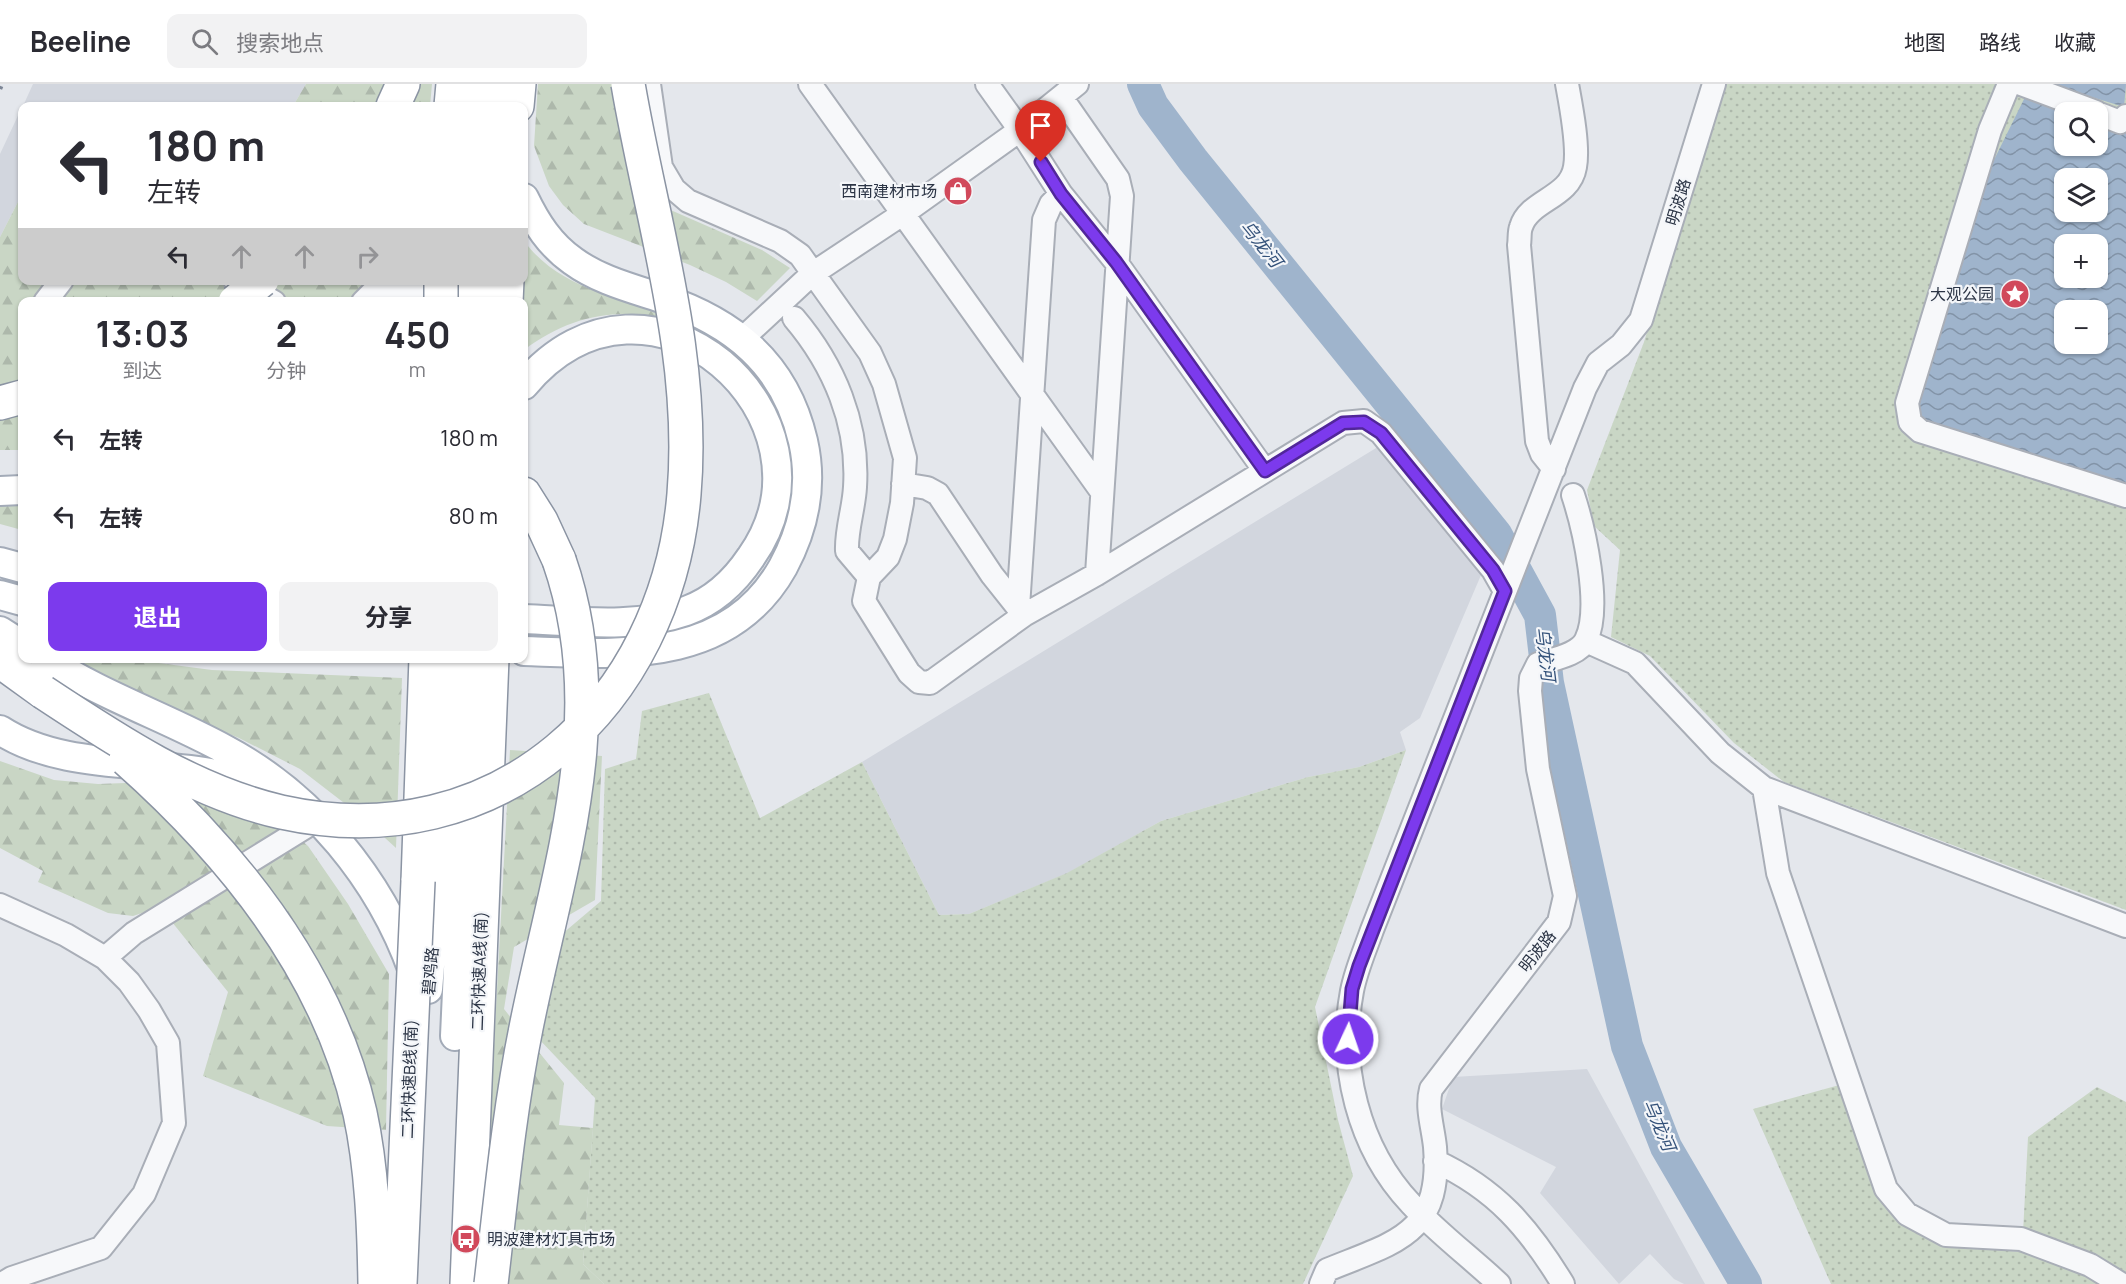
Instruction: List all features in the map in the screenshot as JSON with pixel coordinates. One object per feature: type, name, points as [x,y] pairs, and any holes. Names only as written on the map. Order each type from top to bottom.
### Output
[{"type":"highway","points":[[395,102],[403,84]]},
{"type":"highway","points":[[451,102],[453,84]]},
{"type":"highway","points":[[517,102],[519,84]]},
{"type":"highway","points":[[43,692],[141,754],[211,789],[282,812],[330,819],[408,816],[462,803],[530,770],[582,728],[621,682],[652,626],[674,562],[685,490],[685,425],[678,345],[628,84]]},
{"type":"highway","points":[[241,297],[256,285]]},
{"type":"highway","points":[[0,403],[18,399]]},
{"type":"highway","points":[[491,1284],[514,1096],[574,801],[583,712],[580,636],[570,592],[550,540],[528,501]]},
{"type":"highway","points":[[0,661],[115,749],[187,818],[257,899],[299,960],[322,1002],[340,1045],[360,1113],[371,1186],[375,1284]]},
{"type":"highway","name":"二环快速A线(南)","points":[[467,1284],[492,663]]},
{"type":"highway","name":"二环快速B线(南)","points":[[400,1284],[447,672]]},
{"type":"highway","name":"碧鸡路","points":[[411,1284],[413,1246],[440,1035]]},
{"type":"highway","name":"碧鸡路","points":[[440,1035],[445,1284]]},
{"type":"main road","points":[[471,102],[472,84]]},
{"type":"main road","points":[[498,102],[500,84]]},
{"type":"main road","points":[[500,84],[502,102]]},
{"type":"main road","points":[[528,205],[546,236],[574,262],[608,279],[701,313],[742,339],[763,360],[786,393],[805,450],[807,490],[805,511],[795,541],[781,570],[769,588],[728,626],[696,641],[663,649],[626,652],[528,651]]},
{"type":"main road","points":[[528,380],[537,369],[561,350],[587,336],[606,331],[645,330],[687,341],[716,358],[749,394],[770,439],[776,480],[770,521],[754,554],[722,591],[699,606],[672,615],[642,620],[528,619]]},
{"type":"main road","points":[[0,491],[18,490]]},
{"type":"main road","points":[[0,562],[18,567]]},
{"type":"main road","points":[[0,595],[18,600]]},
{"type":"main road","points":[[0,631],[18,642]]},
{"type":"main road","points":[[52,663],[86,684],[241,758],[281,786],[313,815],[364,876],[398,934],[440,1035]]},
{"type":"main road","name":"碧鸡路","points":[[440,1035],[447,672],[463,663]]},
{"type":"main road","points":[[0,730],[23,742],[63,754],[195,769],[240,779],[286,798],[313,815]]},
{"type":"street","points":[[649,84],[661,167],[674,189],[688,201],[792,248],[800,255],[870,353],[884,384],[905,458],[895,539],[888,557],[869,576],[864,602],[909,673],[920,682],[930,683],[1021,611],[1097,574],[1343,423],[1364,422],[1381,433],[1506,588]]},
{"type":"street","points":[[810,84],[1102,492]]},
{"type":"street","points":[[987,84],[1061,194],[1116,262],[1265,471]]},
{"type":"street","points":[[1499,1284],[1423,1216],[1383,1169],[1362,1126],[1352,1089],[1348,1057],[1351,1000],[1372,930],[1554,469],[1542,454],[1537,441],[1520,245],[1521,226],[1531,211],[1567,184],[1575,167],[1567,84]]},
{"type":"street","name":"明波路","points":[[1554,469],[1585,388],[1599,363],[1621,345],[1641,320],[1714,84]]},
{"type":"street","points":[[2008,84],[1990,130],[1907,403],[1911,422],[1920,431],[2126,496]]},
{"type":"street","points":[[2020,84],[2067,102]]},
{"type":"street","points":[[742,339],[812,273],[904,213],[1020,130],[1069,90],[1118,179],[1122,196],[1097,574]]},
{"type":"street","points":[[2108,118],[2120,122],[2126,116]]},
{"type":"street","points":[[1021,611],[1031,392],[1044,220],[1051,204],[1061,194]]},
{"type":"street","points":[[49,297],[58,285]]},
{"type":"street","points":[[244,285],[265,297]]},
{"type":"street","points":[[368,297],[379,286],[418,288],[423,285]]},
{"type":"street","points":[[794,318],[808,335],[831,372],[847,413],[852,435],[855,481],[847,551],[869,576]]},
{"type":"street","points":[[903,484],[927,488],[938,494],[992,575],[1021,611]]},
{"type":"street","points":[[1573,495],[1584,530],[1593,612],[1579,646],[1635,663],[1720,753],[1764,788],[2126,926]]},
{"type":"street","name":"明波路","points":[[1321,1284],[1327,1270],[1397,1241],[1412,1230],[1423,1216],[1434,1191],[1435,1161],[1428,1100],[1431,1089],[1559,922],[1565,896],[1537,758],[1530,691],[1531,678],[1538,664],[1579,646]]},
{"type":"street","points":[[1764,788],[1778,873],[1886,1190],[1907,1214],[1946,1235],[2020,1239],[2090,1265],[2121,1284]]},
{"type":"street","points":[[105,958],[134,933],[313,815]]},
{"type":"street","points":[[0,905],[66,935],[105,958],[136,992],[168,1043],[174,1123],[144,1194],[101,1248],[12,1278],[2,1284]]},
{"type":"street","points":[[1435,1161],[1462,1173],[1517,1216],[1563,1284]]},
{"type":"street","points":[[375,1284],[413,1246]]},
{"type":"shaded area","points":[[33,84],[306,84],[295,102],[25,102]]},
{"type":"shaded area","points":[[18,116],[18,202],[0,237],[0,154]]},
{"type":"shaded area","points":[[1381,445],[1484,568],[1420,718],[1400,732],[1406,750],[1359,767],[1308,777],[1161,821],[1068,873],[969,914],[939,915],[862,762]]},
{"type":"shaded area","points":[[1587,1069],[1705,1284],[1684,1284],[1674,1279],[1650,1254],[1619,1284],[1540,1193],[1556,1167],[1442,1109],[1453,1077]]},
{"type":"green space","points":[[306,84],[432,84],[430,102],[295,102]]},
{"type":"green space","points":[[538,84],[640,84],[666,208],[762,250],[790,268],[757,301],[726,282],[690,265],[584,224],[563,205],[549,186],[534,146]]},
{"type":"green space","points":[[1722,84],[2126,84],[2126,910],[1784,782],[1734,743],[1650,656],[1611,637],[1620,550],[1594,526],[1587,490],[1644,342]]},
{"type":"green space","points":[[18,202],[18,285],[413,285],[411,297],[18,297],[18,450],[0,450],[0,237]]},
{"type":"green space","points":[[528,246],[554,270],[571,280],[609,296],[669,315],[668,319],[629,314],[592,318],[557,330],[528,347],[528,297],[515,297],[516,285],[528,285]]},
{"type":"green space","points":[[0,503],[18,503],[18,529],[0,524]]},
{"type":"green space","points":[[78,663],[159,663],[212,670],[402,678],[396,848],[361,816],[300,769],[239,738],[138,696]]},
{"type":"green space","points":[[709,693],[760,818],[862,762],[939,915],[969,914],[1067,873],[1161,821],[1308,777],[1359,767],[1406,750],[1315,1007],[1338,1120],[1353,1176],[1303,1284],[604,1284],[583,1264],[595,1098],[537,1037],[555,940],[601,901],[605,769],[636,759],[642,711]]},
{"type":"green space","points":[[510,750],[602,756],[595,900],[514,947],[504,1009],[564,1083],[559,1125],[593,1128],[583,1264],[604,1284],[484,1284],[489,1138]]},
{"type":"green space","points":[[0,761],[54,780],[98,784],[180,781],[272,815],[308,846],[348,904],[389,974],[386,1130],[327,1126],[203,1076],[228,992],[160,907],[133,916],[108,913],[38,882],[43,871],[0,848]]},
{"type":"green space","points":[[1843,1084],[1888,1210],[1945,1246],[2022,1252],[2028,1137],[2097,1087],[2126,1102],[2126,1284],[1831,1284],[1753,1109]]},
{"type":"water","points":[[2050,84],[2126,84],[2124,107]]},
{"type":"water","points":[[2028,91],[2054,102],[2054,156],[2108,156],[2108,126],[2126,133],[2126,486],[1922,423],[1914,407],[1986,165],[1991,166]]},
{"type":"waterway","name":"乌龙河","points":[[1143,84],[1153,106],[1193,160],[1496,534],[1540,615],[1548,683],[1627,1046],[1666,1147],[1746,1284]]},
{"type":"railway","points":[[0,89],[2,84]]},
{"type":"place","name":"西南建材市场","points":[[958,191]]},
{"type":"place","name":"大观公园","points":[[2015,294]]},
{"type":"place","name":"明波建材灯具市场","points":[[466,1239]]},
{"type":"route","points":[[1041,162],[1061,194],[1116,262],[1265,471],[1343,423],[1364,422],[1381,433],[1493,570],[1505,591],[1359,966],[1352,989],[1348,1039]]}]
